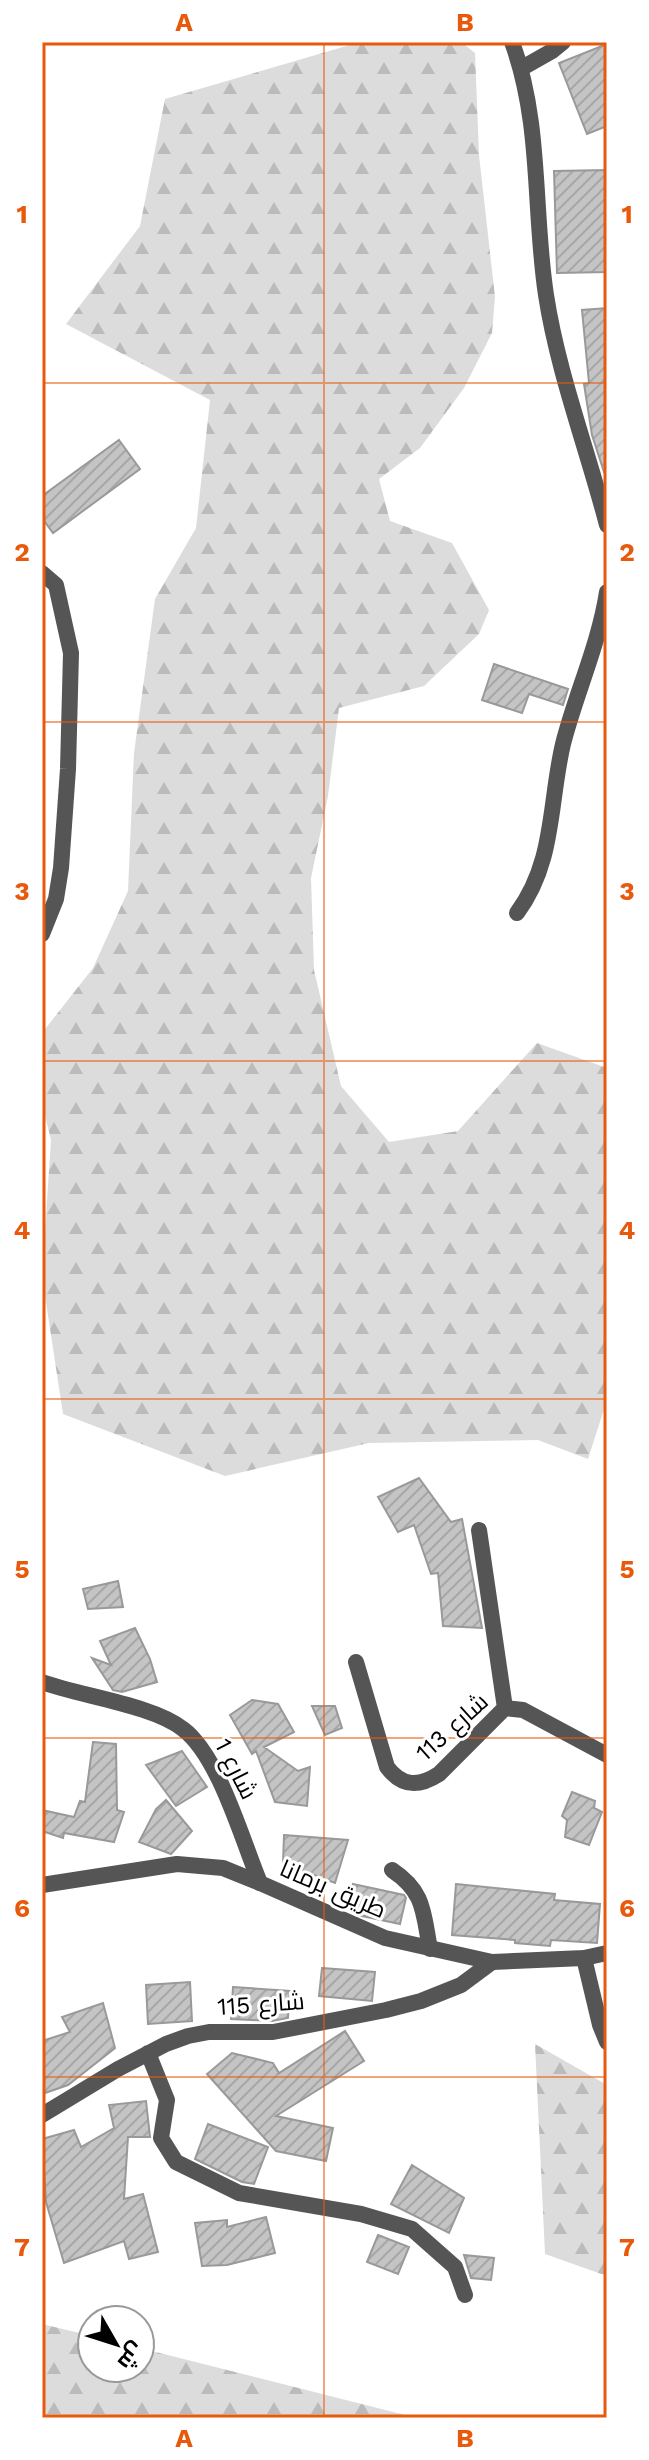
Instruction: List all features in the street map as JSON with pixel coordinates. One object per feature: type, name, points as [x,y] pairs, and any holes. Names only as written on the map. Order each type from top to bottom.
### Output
[{"type":"street","points":[[512,42],[522,68],[532,116],[546,295],[557,349],[607,525]]},
{"type":"street","points":[[522,68],[563,42]]},
{"type":"street","points":[[42,573],[56,585],[71,653],[61,868],[56,899],[42,934]]},
{"type":"street","points":[[517,913],[541,872],[562,748],[577,694],[600,648],[607,592]]},
{"type":"street","points":[[479,1530],[505,1708]]},
{"type":"street","name":"شارع 113","points":[[356,1662],[387,1767],[394,1776],[408,1783],[426,1783],[439,1774],[505,1708],[523,1710],[607,1755]]},
{"type":"street","name":"شارع 1","points":[[42,1682],[155,1715],[182,1728],[197,1743],[213,1767],[260,1883]]},
{"type":"street","name":"طريق برمانا","points":[[42,1885],[177,1864],[223,1868],[385,1938],[430,1949],[492,1962],[584,1958],[607,1953]]},
{"type":"street","points":[[392,1870],[408,1881],[418,1895],[430,1949]]},
{"type":"street","points":[[584,1958],[607,2042]]},
{"type":"street","name":"شارع 115","points":[[42,2115],[148,2053],[188,2036],[209,2032],[283,2030],[421,2001],[461,1985],[492,1962]]},
{"type":"street","points":[[148,2053],[167,2100],[161,2138],[176,2162],[239,2193],[361,2214],[412,2229],[455,2267],[465,2295]]},
{"type":"green space","points":[[360,42],[461,42],[475,53],[479,155],[495,297],[492,333],[464,388],[420,448],[379,479],[390,521],[452,543],[489,610],[479,634],[424,686],[339,708],[328,796],[311,878],[314,970],[341,1086],[389,1142],[458,1131],[537,1043],[607,1068],[607,1400],[588,1459],[538,1440],[369,1443],[225,1476],[63,1414],[42,1276],[51,1140],[42,1104],[42,1033],[93,968],[128,891],[134,753],[155,599],[196,528],[210,400],[66,324],[140,226],[165,99]]},
{"type":"green space","points":[[535,2044],[607,2085],[607,2276],[545,2254]]},
{"type":"green space","points":[[42,2324],[76,2332],[76,2384],[156,2384],[156,2352],[417,2418],[42,2418]]},
{"type":"building","points":[[607,44],[607,126],[587,134],[559,63]]},
{"type":"building","points":[[607,170],[607,272],[557,273],[554,171]]},
{"type":"building","points":[[607,308],[607,472],[604,472],[592,435],[584,384],[589,383],[582,310]]},
{"type":"building","points":[[119,440],[140,469],[53,533],[42,518],[42,496]]},
{"type":"building","points":[[494,664],[568,689],[563,705],[529,694],[522,713],[482,700]]},
{"type":"building","points":[[419,1478],[451,1522],[462,1519],[482,1628],[443,1626],[438,1573],[431,1574],[414,1525],[398,1532],[378,1497]]},
{"type":"building","points":[[118,1581],[123,1607],[88,1609],[83,1589]]},
{"type":"building","points":[[135,1628],[157,1682],[122,1692],[113,1690],[92,1658],[111,1665],[100,1641]]},
{"type":"building","points":[[252,1700],[278,1704],[294,1732],[264,1747],[298,1771],[310,1767],[307,1806],[275,1802],[256,1751],[252,1754],[230,1715]]},
{"type":"building","points":[[312,1706],[335,1706],[342,1728],[325,1735]]},
{"type":"building","points":[[93,1742],[116,1744],[117,1810],[124,1812],[114,1842],[64,1833],[63,1838],[42,1831],[42,1810],[74,1817],[80,1801],[85,1802]]},
{"type":"building","points":[[182,1751],[207,1787],[176,1806],[146,1765]]},
{"type":"building","points":[[572,1792],[595,1801],[594,1808],[602,1812],[589,1845],[565,1837],[567,1820],[562,1816]]},
{"type":"building","points":[[166,1800],[192,1831],[171,1854],[139,1842],[156,1809]]},
{"type":"building","points":[[284,1835],[348,1840],[335,1883],[283,1863]]},
{"type":"building","points":[[353,1884],[404,1895],[400,1924],[348,1910]]},
{"type":"building","points":[[456,1884],[555,1894],[554,1900],[600,1904],[597,1943],[551,1940],[550,1946],[452,1935]]},
{"type":"building","points":[[322,1968],[375,1972],[372,2001],[319,1996]]},
{"type":"building","points":[[190,1982],[192,2021],[148,2024],[146,1985]]},
{"type":"building","points":[[233,1987],[290,1991],[288,2018],[272,2021],[231,2019]]},
{"type":"building","points":[[103,2003],[115,2048],[68,2085],[42,2094],[42,2041],[70,2032],[62,2017]]},
{"type":"building","points":[[345,2031],[364,2061],[276,2116],[333,2128],[326,2161],[276,2151],[207,2074],[232,2053],[273,2063],[279,2073]]},
{"type":"building","points":[[146,2101],[150,2137],[128,2137],[124,2199],[143,2194],[158,2252],[129,2259],[124,2241],[64,2263],[46,2202],[42,2139],[74,2130],[81,2147],[114,2128],[109,2105]]},
{"type":"building","points":[[208,2124],[268,2147],[254,2184],[242,2182],[195,2159]]},
{"type":"building","points":[[412,2165],[464,2198],[449,2233],[391,2204]]},
{"type":"building","points":[[266,2217],[275,2253],[227,2265],[202,2266],[195,2223],[227,2220],[227,2227]]},
{"type":"building","points":[[378,2235],[409,2247],[398,2274],[367,2262]]},
{"type":"building","points":[[464,2255],[494,2258],[491,2280],[471,2278]]}]
